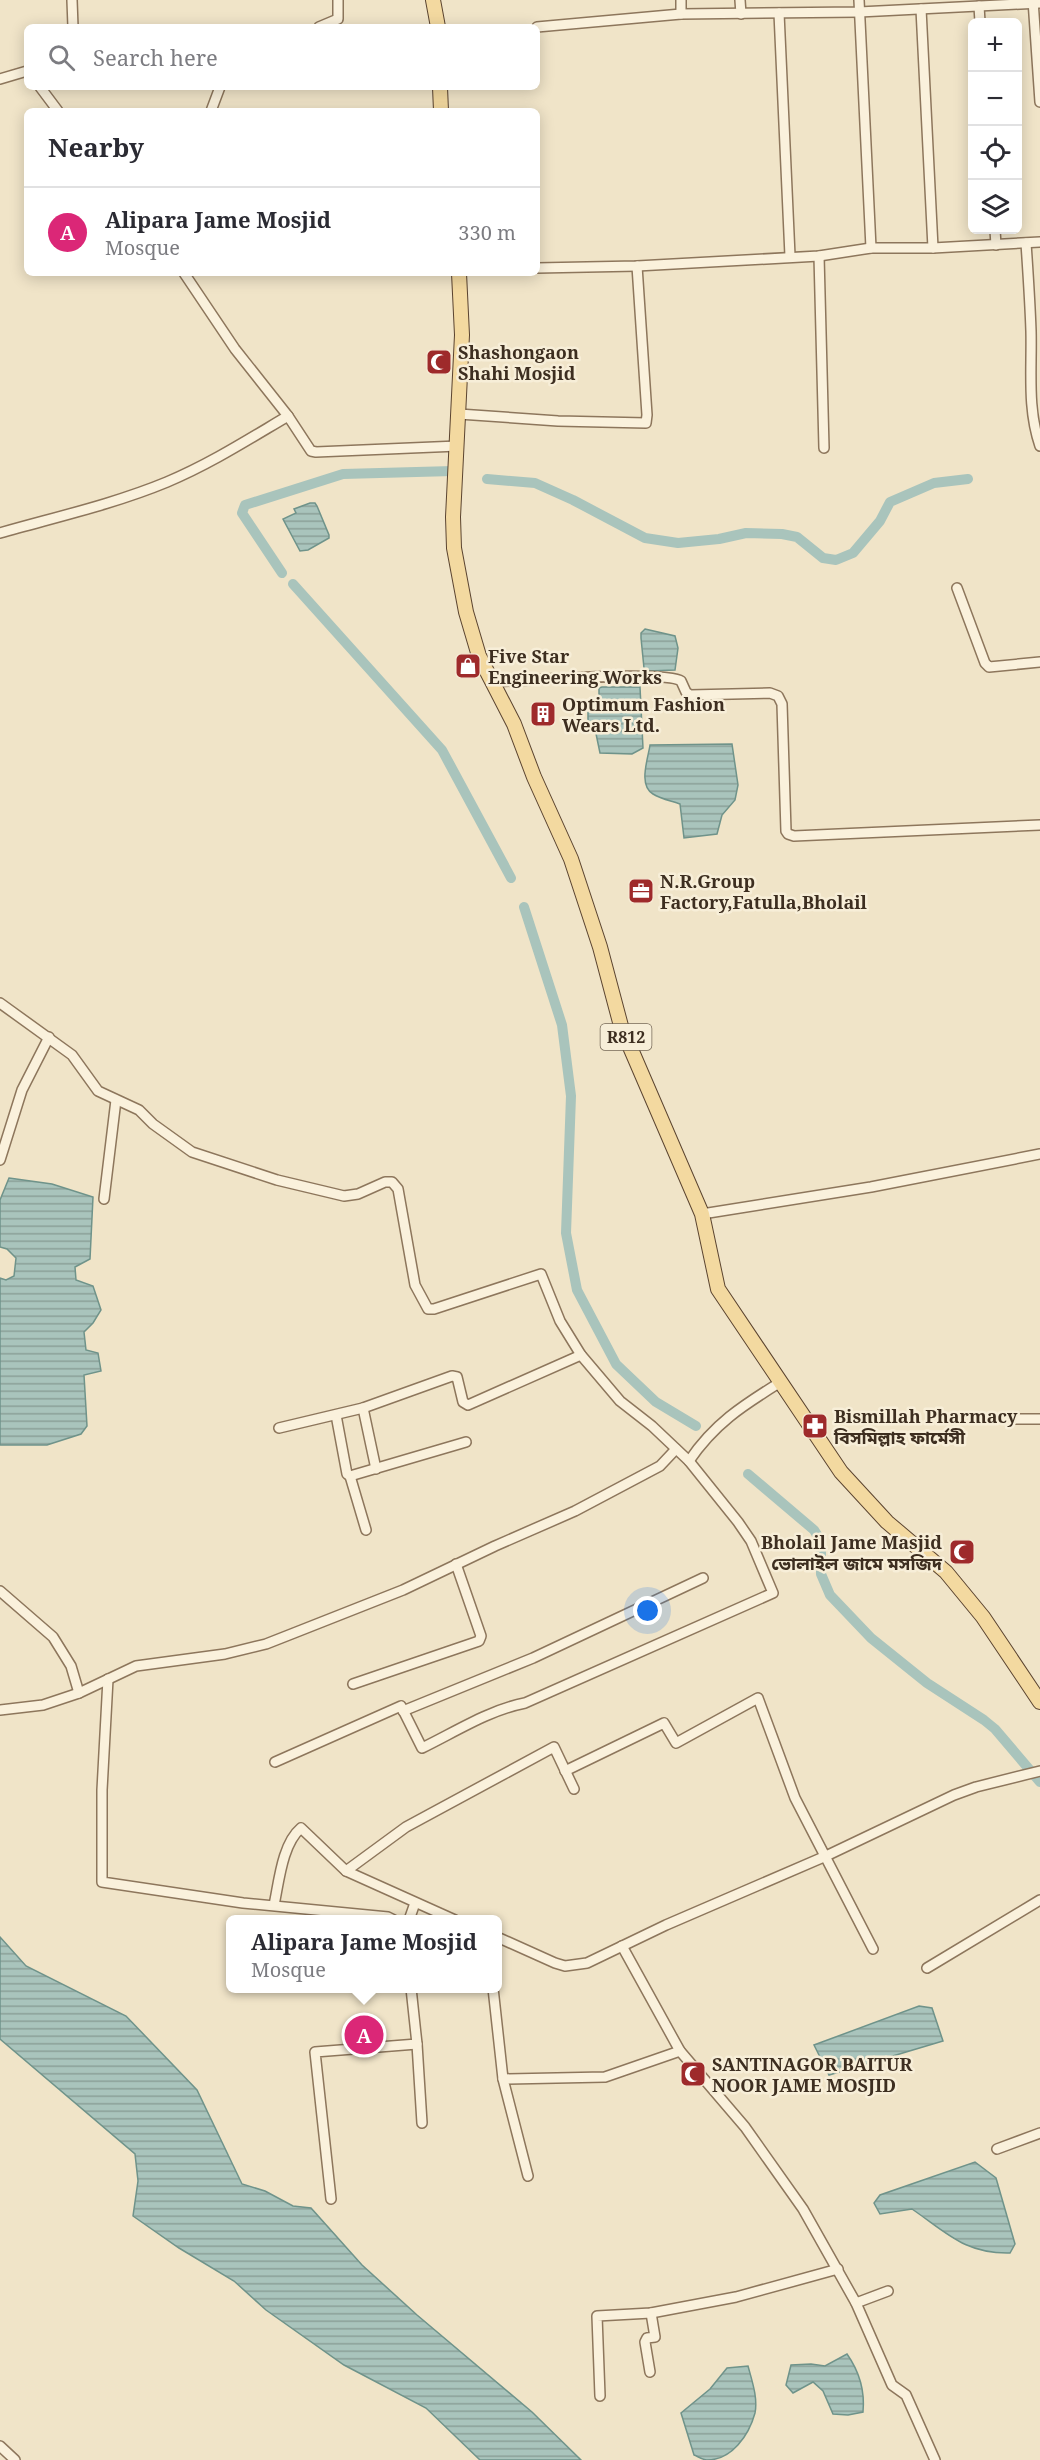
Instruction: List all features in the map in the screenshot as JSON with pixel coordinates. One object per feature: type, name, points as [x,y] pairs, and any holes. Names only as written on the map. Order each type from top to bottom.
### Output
[{"type":"main road","points":[[433,0],[437,24]]},
{"type":"main road","points":[[440,90],[441,108]]},
{"type":"main road","name":"R812","points":[[459,276],[462,335],[453,517],[454,548],[466,612],[479,656],[514,724],[534,777],[571,859],[600,947],[621,1026],[702,1214],[718,1289],[779,1383],[841,1472],[887,1522],[946,1572],[983,1617],[1038,1696]]},
{"type":"street","points":[[72,0],[73,24]]},
{"type":"street","points":[[326,24],[339,19],[338,0]]},
{"type":"street","points":[[681,0],[681,14]]},
{"type":"street","points":[[740,0],[741,14]]},
{"type":"street","points":[[858,0],[871,248]]},
{"type":"street","points":[[540,27],[681,14],[859,12],[921,9],[931,4],[979,6],[1035,2],[1040,102]]},
{"type":"street","points":[[979,6],[980,18]]},
{"type":"street","points":[[921,9],[933,248]]},
{"type":"street","points":[[779,13],[790,256]]},
{"type":"street","points":[[0,79],[24,74]]},
{"type":"street","points":[[41,90],[56,108]]},
{"type":"street","points":[[212,108],[219,90]]},
{"type":"street","points":[[995,234],[996,244]]},
{"type":"street","points":[[540,268],[637,266],[819,255],[871,248],[933,248],[1040,242]]},
{"type":"street","points":[[1026,243],[1031,331],[1031,406],[1033,426],[1040,446]]},
{"type":"street","points":[[819,255],[824,448]]},
{"type":"street","points":[[459,414],[646,423],[637,266]]},
{"type":"street","points":[[186,276],[235,349],[288,416],[311,451],[458,446]]},
{"type":"street","points":[[0,533],[91,507],[166,482],[210,462],[288,416]]},
{"type":"street","points":[[957,588],[989,667],[1040,662]]},
{"type":"street","points":[[492,682],[626,676],[672,678],[681,681],[690,695],[770,693],[778,696],[782,704],[784,788],[788,834],[1040,825]]},
{"type":"street","points":[[0,1003],[72,1055],[98,1091],[139,1110],[153,1124],[192,1152],[278,1180],[344,1196],[358,1194],[385,1182],[392,1182],[398,1189],[415,1285],[428,1309],[541,1274],[560,1321],[581,1355],[620,1401],[689,1461],[745,1531],[773,1593],[525,1703],[485,1718],[422,1748],[401,1706],[275,1762]]},
{"type":"street","points":[[0,1160],[22,1090],[50,1037]]},
{"type":"street","points":[[104,1199],[116,1100]]},
{"type":"street","points":[[702,1214],[871,1187],[1040,1154]]},
{"type":"street","points":[[279,1428],[363,1408],[454,1376],[458,1381],[463,1402],[468,1405],[581,1355]]},
{"type":"street","points":[[689,1461],[705,1439],[733,1412],[779,1383]]},
{"type":"street","points":[[363,1408],[376,1469]]},
{"type":"street","points":[[336,1415],[347,1473],[350,1476],[366,1530]]},
{"type":"street","points":[[1015,1419],[1040,1419]]},
{"type":"street","points":[[350,1476],[466,1442]]},
{"type":"street","points":[[0,1710],[43,1705],[79,1693],[136,1666],[225,1654],[266,1644],[404,1590],[574,1511],[660,1466],[676,1449]]},
{"type":"street","points":[[353,1684],[479,1641],[481,1636],[456,1564]]},
{"type":"street","points":[[403,1711],[533,1658],[703,1578]]},
{"type":"street","points":[[0,1591],[53,1637],[71,1666],[79,1693]]},
{"type":"street","points":[[108,1679],[102,1790],[102,1882],[243,1903],[369,1915]]},
{"type":"street","points":[[565,1771],[664,1722],[676,1743],[758,1698],[795,1798],[873,1949]]},
{"type":"street","points":[[346,1871],[406,1827],[554,1747],[574,1789]]},
{"type":"street","points":[[502,1939],[565,1965],[587,1963],[826,1856],[954,1795],[976,1786],[1040,1771]]},
{"type":"street","points":[[274,1905],[286,1856],[294,1834],[301,1828],[346,1871],[443,1915]]},
{"type":"street","points":[[927,1968],[1040,1900]]},
{"type":"street","points":[[411,1915],[415,1903]]},
{"type":"street","points":[[622,1946],[680,2051],[745,2127],[803,2209],[856,2303],[892,2385],[906,2395],[935,2460]]},
{"type":"street","points":[[411,1993],[422,2123]]},
{"type":"street","points":[[493,1993],[503,2079],[528,2176]]},
{"type":"street","points":[[331,2199],[315,2052],[417,2044]]},
{"type":"street","points":[[503,2079],[604,2077],[680,2051]]},
{"type":"street","points":[[997,2149],[1040,2133]]},
{"type":"street","points":[[600,2396],[597,2316],[651,2313],[736,2297],[838,2269]]},
{"type":"street","points":[[856,2303],[888,2291]]},
{"type":"street","points":[[650,2373],[645,2342],[647,2338],[655,2337],[651,2313]]},
{"type":"street","points":[[0,2446],[15,2460]]},
{"type":"water","points":[[315,503],[317,506],[329,538],[308,550],[300,551],[283,519],[296,513],[294,509]]},
{"type":"water","points":[[645,629],[675,636],[678,648],[675,670],[648,671],[644,668],[641,633]]},
{"type":"water","points":[[640,687],[643,748],[632,754],[600,753],[594,724],[588,723],[588,709],[599,699],[599,688]]},
{"type":"water","points":[[732,744],[738,785],[735,800],[722,815],[717,834],[684,838],[680,804],[653,794],[646,785],[645,771],[650,745]]},
{"type":"water","points":[[9,1178],[52,1184],[93,1197],[90,1259],[75,1267],[76,1280],[93,1286],[101,1310],[84,1332],[86,1350],[98,1353],[101,1371],[84,1375],[87,1426],[81,1434],[47,1445],[0,1445],[0,1278],[6,1280],[14,1276],[16,1258],[7,1249],[0,1247],[0,1200]]},
{"type":"water","points":[[0,1937],[26,1966],[126,2016],[197,2090],[242,2184],[265,2191],[293,2206],[311,2208],[362,2265],[417,2315],[532,2412],[581,2460],[480,2460],[426,2408],[344,2365],[266,2310],[234,2281],[179,2248],[133,2216],[138,2181],[135,2154],[0,2039]]},
{"type":"water","points":[[919,2006],[932,2008],[943,2041],[829,2075],[814,2045]]},
{"type":"water","points":[[975,2162],[996,2178],[1015,2244],[1010,2253],[981,2250],[968,2246],[912,2209],[880,2214],[874,2203],[880,2195]]},
{"type":"water","points":[[847,2354],[860,2382],[863,2412],[848,2415],[833,2414],[823,2391],[813,2382],[793,2393],[786,2385],[791,2365],[825,2366]]},
{"type":"water","points":[[748,2366],[756,2407],[744,2438],[732,2451],[716,2459],[705,2460],[694,2455],[681,2413],[710,2389],[727,2368]]},
{"type":"waterway","points":[[282,573],[242,513],[245,505],[343,474],[453,471]]},
{"type":"waterway","points":[[487,479],[535,483],[645,538],[678,543],[719,539],[746,533],[782,534],[797,537],[823,558],[836,560],[853,553],[880,521],[890,502],[934,483],[968,479]]},
{"type":"waterway","points":[[293,584],[442,750],[511,878]]},
{"type":"waterway","points":[[524,907],[562,1025],[571,1096],[566,1233],[577,1290],[616,1364],[656,1402],[696,1426]]},
{"type":"waterway","points":[[748,1474],[814,1530],[819,1538],[821,1574],[830,1595],[871,1638],[927,1683],[995,1729],[1040,1782]]},
{"type":"place","name":"Shashongaon Shahi Mosjid","points":[[439,362]]},
{"type":"place","name":"Five Star Engineering Works","points":[[468,666]]},
{"type":"place","name":"Optimum Fashion Wears Ltd.","points":[[543,714]]},
{"type":"place","name":"N.R.Group Factory,Fatulla,Bholail","points":[[641,891]]},
{"type":"place","name":"Bismillah Pharmacy বিসমিল্লাহ ফার্মেসী","points":[[815,1426]]},
{"type":"place","name":"Bholail Jame Masjid ভোলাইল জামে মসজিদ","points":[[962,1552]]},
{"type":"place","name":"Alipara Jame Mosjid","points":[[364,2035]]},
{"type":"place","name":"SANTINAGOR BAITUR NOOR JAME MOSJID","points":[[693,2074]]}]
